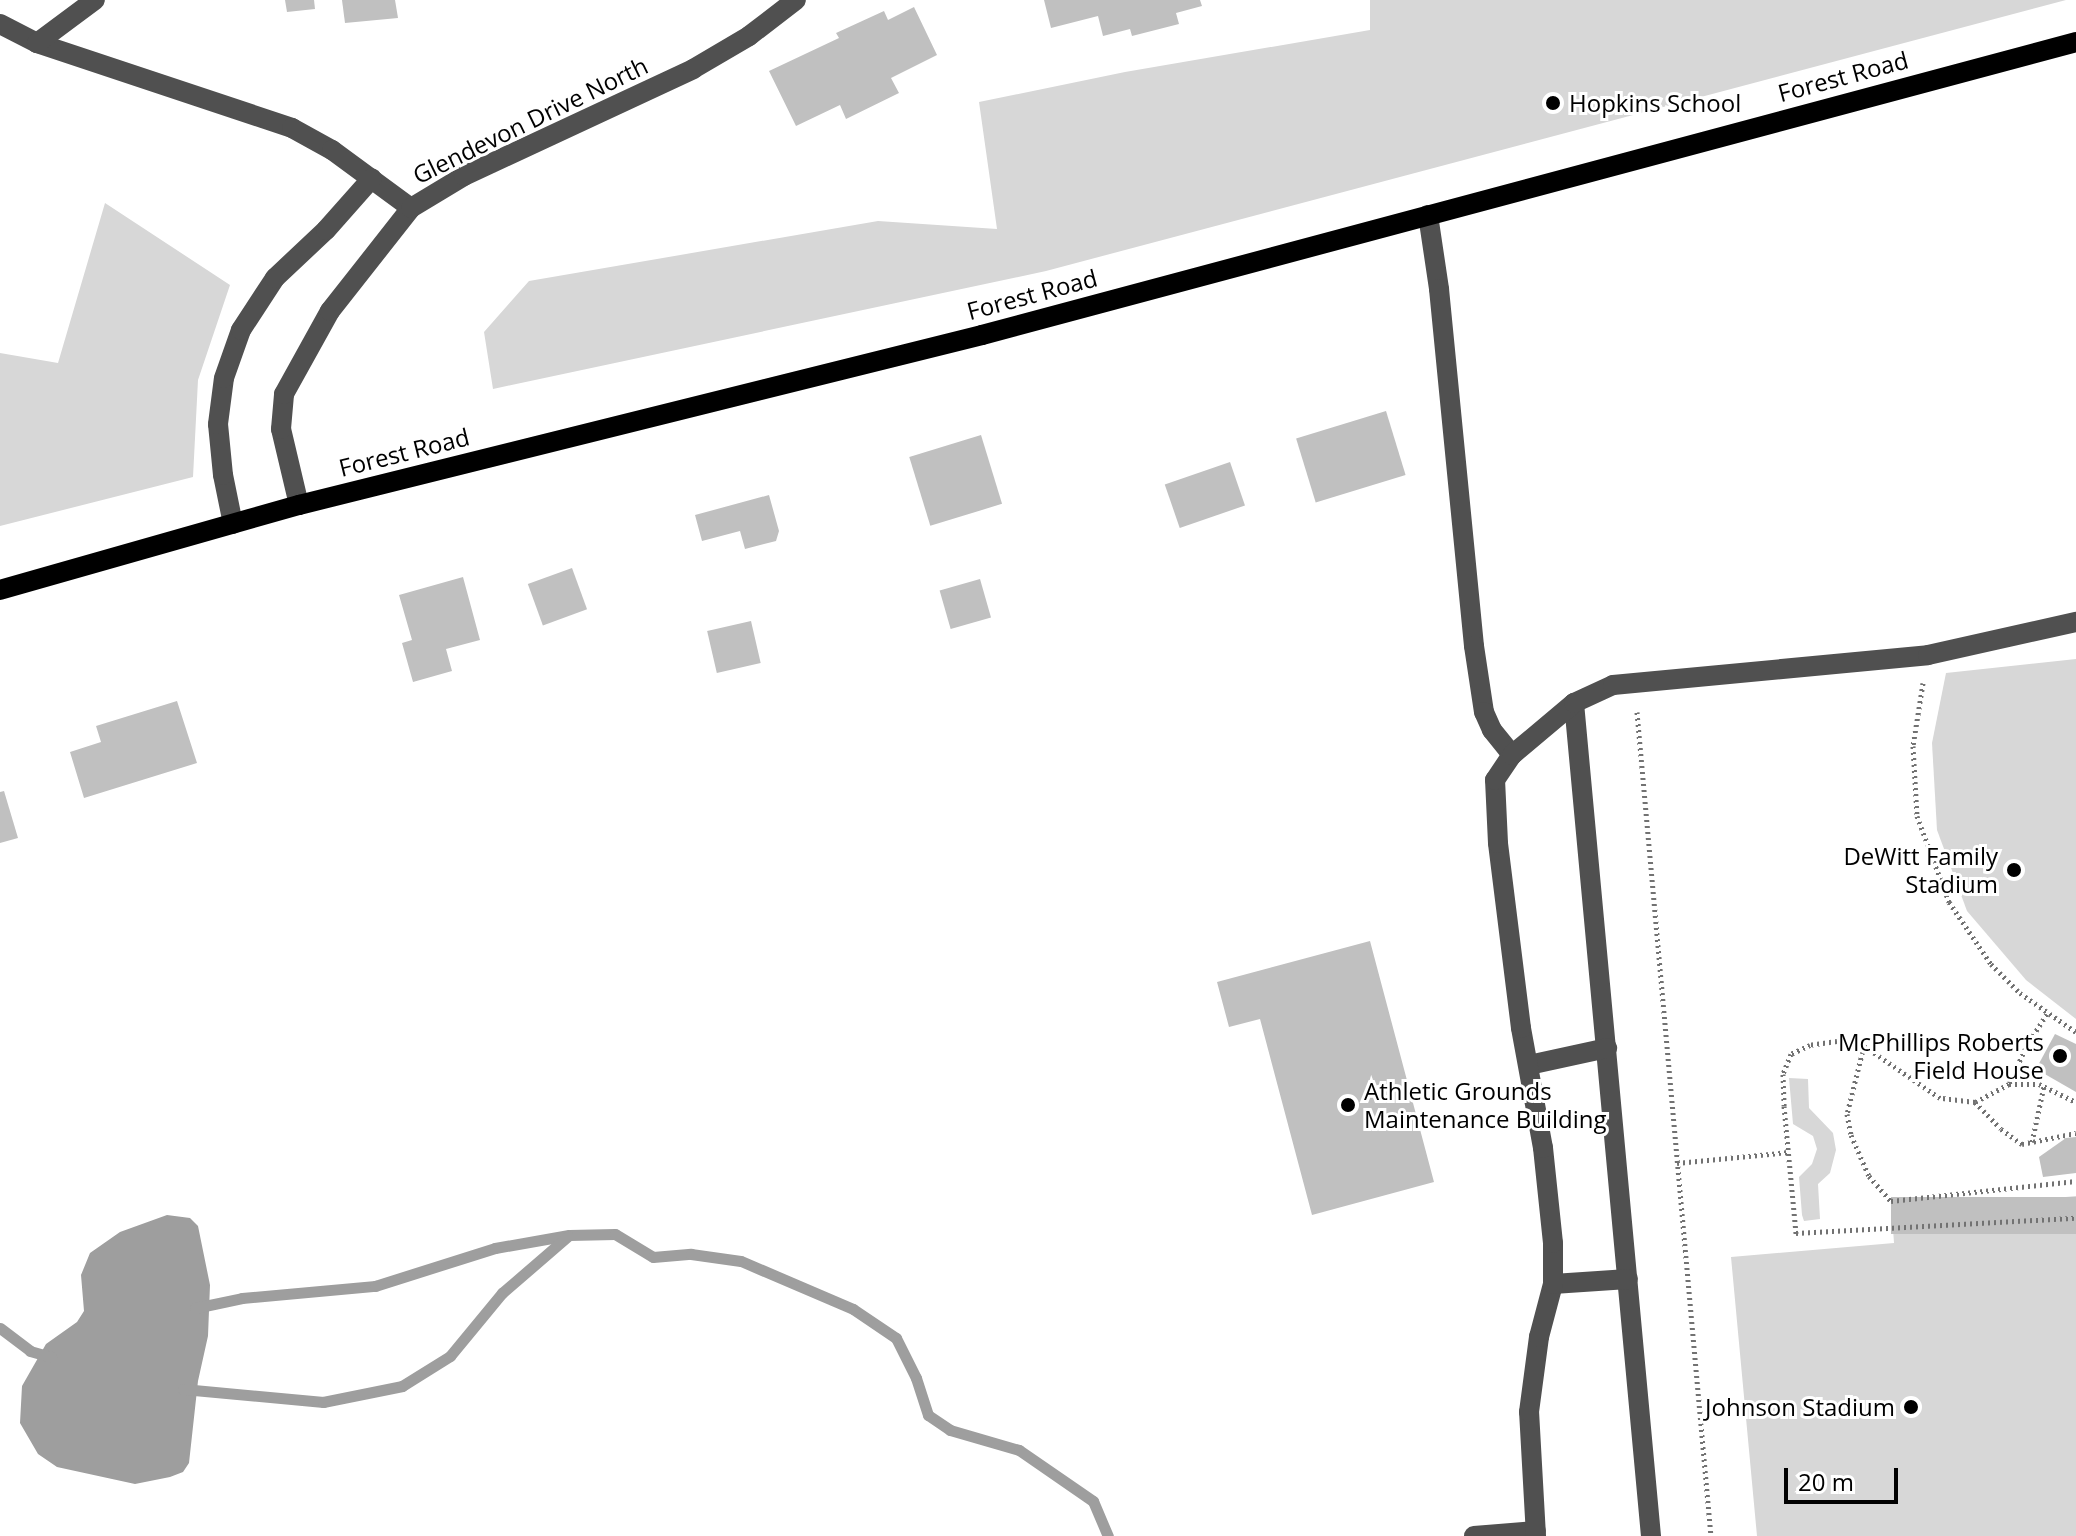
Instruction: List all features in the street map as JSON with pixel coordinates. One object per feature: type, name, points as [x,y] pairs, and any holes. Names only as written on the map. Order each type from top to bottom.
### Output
[{"type":"main road","name":"Forest Road","points":[[0,590],[299,505],[936,347],[2076,42]]},
{"type":"street","points":[[37,43],[95,0]]},
{"type":"street","name":"Glendevon Drive North","points":[[299,505],[281,429],[284,394],[330,311],[411,208],[464,176],[693,69],[749,36],[796,0]]},
{"type":"street","points":[[0,24],[37,43],[292,128],[372,178],[411,208]]},
{"type":"street","points":[[233,524],[223,475],[218,424],[224,378],[241,330],[275,278],[326,230],[372,178]]},
{"type":"street","points":[[1428,215],[1439,289],[1484,712],[1492,730],[1512,755]]},
{"type":"street","points":[[1474,1536],[1536,1534],[1529,1412],[1539,1337],[1553,1284],[1543,1148],[1498,843],[1495,780],[1512,755],[1574,703],[1613,685],[1928,655],[2076,622]]},
{"type":"street","points":[[1574,703],[1651,1536]]},
{"type":"street","points":[[1529,1065],[1607,1048]]},
{"type":"street","points":[[1553,1284],[1628,1279]]},
{"type":"path","points":[[1928,655],[1913,746],[1917,816],[1949,902],[1991,964],[2047,1014],[2076,1032]]},
{"type":"path","points":[[1635,683],[1711,1536]]},
{"type":"path","points":[[2009,1084],[2047,1014]]},
{"type":"path","points":[[2076,1102],[2044,1086],[2009,1084],[1975,1102],[1940,1098],[1864,1046],[1837,1041],[1810,1045],[1791,1054],[1783,1074],[1796,1233],[2076,1218]]},
{"type":"path","points":[[1864,1046],[1847,1114],[1851,1135],[1869,1176],[1891,1201],[2076,1181]]},
{"type":"path","points":[[2032,1142],[2044,1086]]},
{"type":"path","points":[[1975,1102],[2001,1129],[2022,1144],[2076,1133]]},
{"type":"path","points":[[1677,1163],[1789,1152]]},
{"type":"shaded area","points":[[1370,0],[2066,0],[1046,271],[493,389],[484,332],[529,281],[878,221],[997,229],[979,102],[1125,72],[1370,30]]},
{"type":"shaded area","points":[[105,203],[230,285],[198,380],[193,477],[0,526],[0,353],[58,363]]},
{"type":"shaded area","name":"DeWitt Family Stadium","points":[[2076,659],[2076,1019],[2026,980],[1967,911],[1937,830],[1932,743],[1946,673]]},
{"type":"shaded area","points":[[1789,1078],[1808,1079],[1809,1108],[1833,1133],[1836,1150],[1830,1173],[1818,1184],[1820,1219],[1804,1221],[1802,1215],[1799,1177],[1812,1164],[1817,1149],[1813,1136],[1793,1124]]},
{"type":"shaded area","name":"Johnson Stadium","points":[[2076,1196],[2076,1536],[1757,1536],[1731,1257],[1894,1243],[1892,1214]]},
{"type":"shaded area","points":[[167,1215],[190,1218],[198,1226],[210,1285],[208,1336],[198,1381],[189,1463],[183,1472],[135,1484],[57,1467],[38,1454],[20,1423],[22,1386],[46,1344],[77,1322],[84,1311],[81,1275],[90,1253],[120,1232]]},
{"type":"building","points":[[285,0],[314,0],[315,9],[287,12]]},
{"type":"building","points":[[342,0],[395,0],[398,18],[345,23]]},
{"type":"building","points":[[1044,0],[1200,0],[1202,6],[1176,13],[1179,24],[1132,36],[1130,29],[1103,36],[1098,16],[1051,28]]},
{"type":"building","points":[[914,7],[937,55],[891,78],[899,93],[846,119],[840,105],[796,126],[769,71],[839,38],[836,33],[884,11],[888,20]]},
{"type":"building","points":[[1386,411],[1406,475],[1316,503],[1296,438]]},
{"type":"building","points":[[981,435],[1002,504],[930,526],[909,457]]},
{"type":"building","points":[[1230,462],[1245,505],[1180,528],[1165,484]]},
{"type":"building","points":[[769,495],[779,531],[776,541],[745,549],[740,531],[702,541],[695,515]]},
{"type":"building","points":[[572,568],[587,609],[543,625],[528,584]]},
{"type":"building","points":[[463,577],[480,640],[446,649],[452,671],[413,682],[402,643],[412,640],[399,595]]},
{"type":"building","points":[[980,579],[991,617],[951,629],[940,591]]},
{"type":"building","points":[[751,621],[761,663],[717,673],[707,631]]},
{"type":"building","points":[[177,701],[197,763],[84,798],[70,752],[101,742],[96,726]]},
{"type":"building","points":[[4,791],[18,838],[0,843],[0,792]]},
{"type":"building","name":"Athletic Grounds Maintenance Building","points":[[1370,941],[1434,1182],[1312,1215],[1260,1019],[1229,1027],[1217,982]]},
{"type":"building","name":"McPhillips Roberts Field House","points":[[2055,1034],[2076,1044],[2076,1092],[2036,1069]]},
{"type":"building","name":"McPhillips Roberts Field House","points":[[2076,1137],[2076,1173],[2043,1177],[2039,1157],[2066,1138]]},
{"type":"building","points":[[1891,1197],[2076,1197],[2076,1234],[1891,1234]]},
{"type":"waterway","points":[[195,1308],[242,1298],[375,1286],[495,1248],[569,1235],[615,1234],[653,1257],[691,1254],[741,1261],[853,1309],[896,1338],[916,1378],[928,1415],[950,1430],[1019,1450],[1093,1501],[1108,1536]]},
{"type":"waterway","points":[[183,1389],[323,1402],[402,1386],[450,1356],[502,1293],[568,1236]]},
{"type":"waterway","points":[[0,1328],[30,1351],[51,1357]]},
{"type":"place","name":"Hopkins School","points":[[1553,103]]},
{"type":"place","name":"DeWitt Family Stadium","points":[[2014,870]]},
{"type":"place","name":"McPhillips Roberts Field House","points":[[2060,1056]]},
{"type":"place","name":"Athletic Grounds Maintenance Building","points":[[1348,1105]]},
{"type":"place","name":"Johnson Stadium","points":[[1911,1407]]}]
